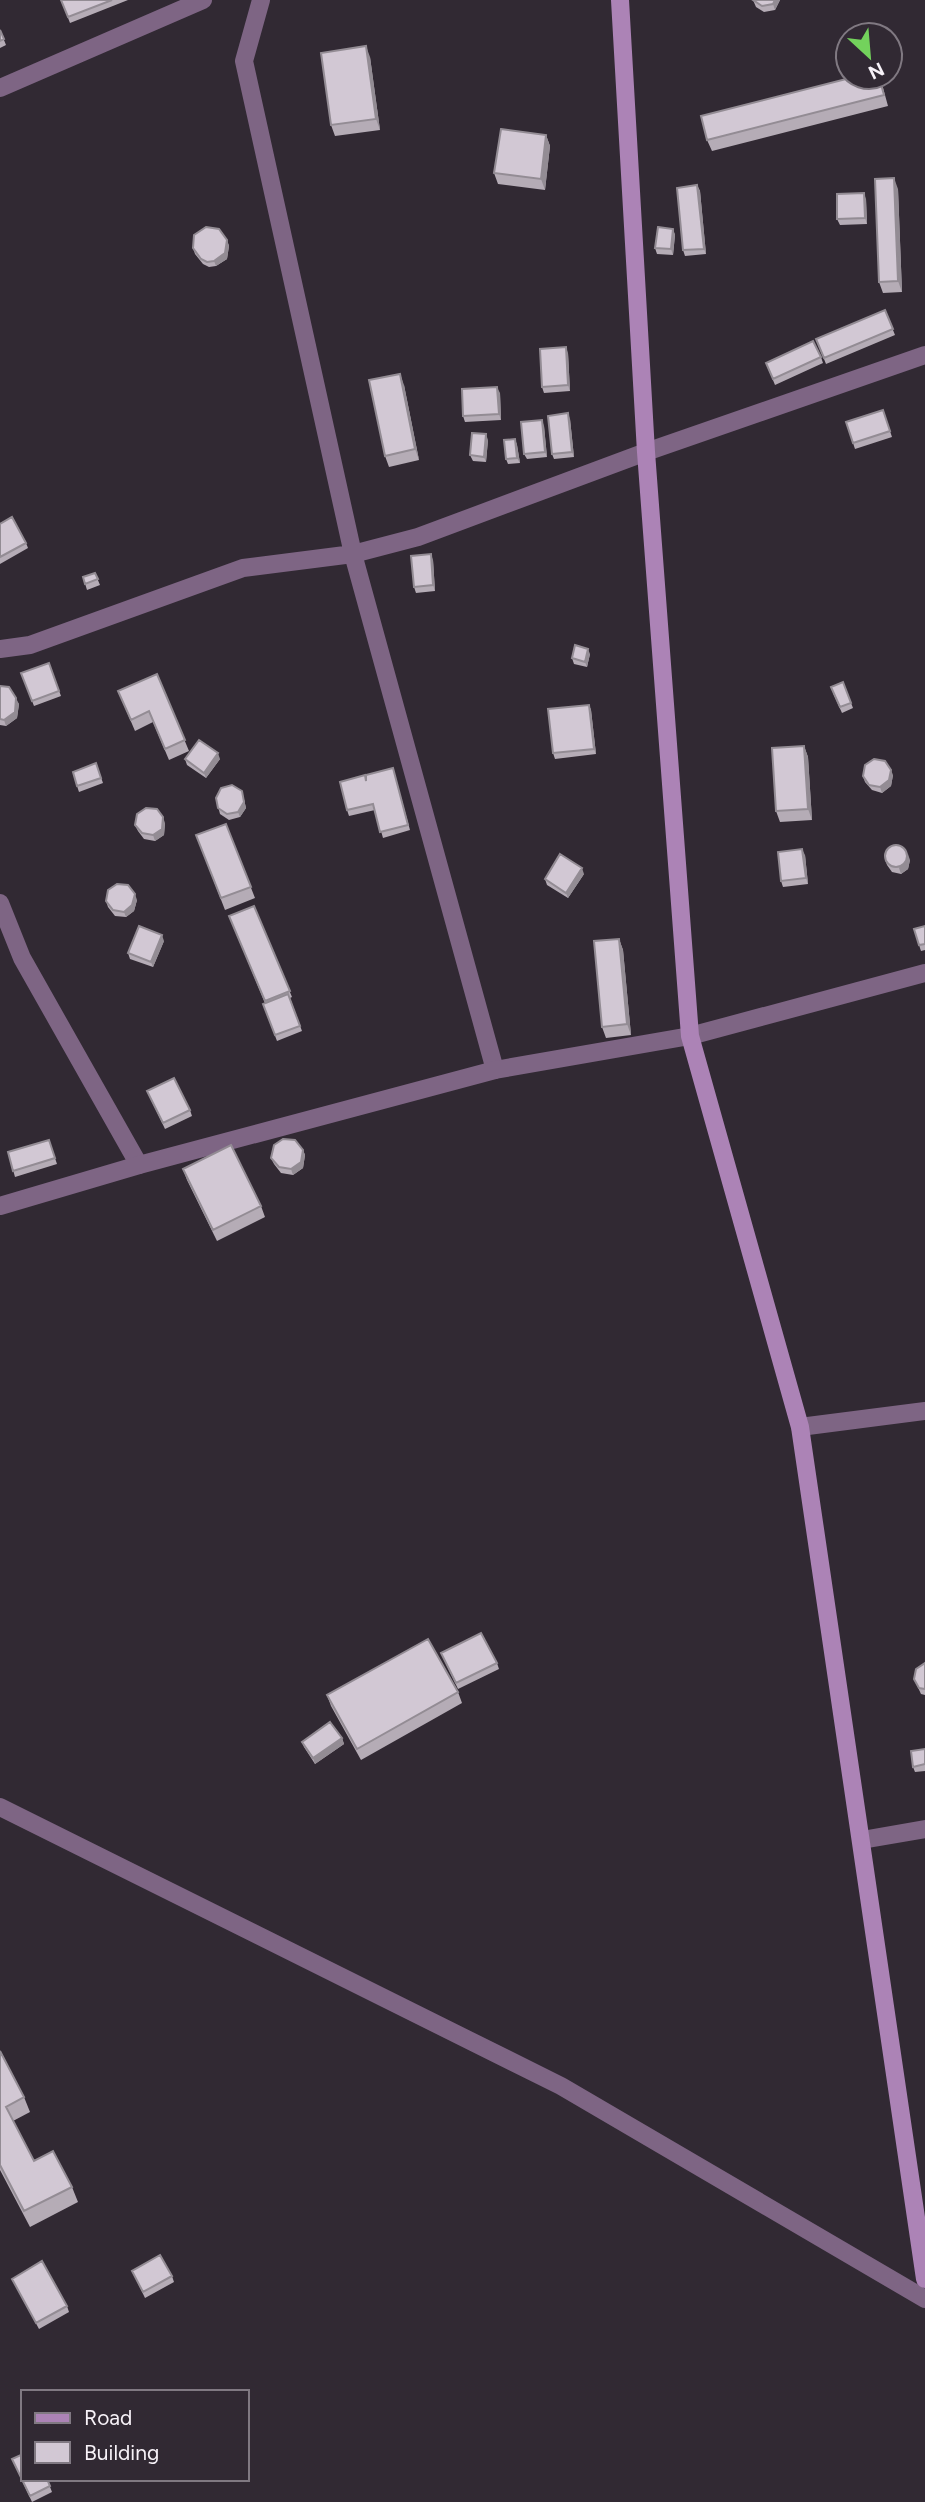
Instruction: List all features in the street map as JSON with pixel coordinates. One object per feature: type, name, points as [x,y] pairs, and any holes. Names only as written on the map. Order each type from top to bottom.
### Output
[{"type":"main road","points":[[620,0],[646,452],[690,1036],[800,1427],[921,2224],[925,2279]]},
{"type":"street","points":[[0,88],[202,0]]},
{"type":"street","points":[[261,0],[244,61],[353,554],[495,1070]]},
{"type":"street","points":[[0,649],[30,645],[243,568],[353,554],[418,537],[646,452],[925,355]]},
{"type":"street","points":[[0,903],[22,958],[139,1165]]},
{"type":"street","points":[[0,1206],[139,1165],[495,1070],[690,1036],[925,973]]},
{"type":"street","points":[[800,1427],[925,1411]]},
{"type":"street","points":[[0,1807],[561,2086],[925,2299]]},
{"type":"street","points":[[862,1840],[925,1829]]},
{"type":"building","points":[[61,0],[112,0],[68,17]]},
{"type":"building","points":[[753,0],[775,0],[773,4],[762,6]]},
{"type":"building","points":[[366,46],[376,119],[331,125],[321,53]]},
{"type":"building","points":[[834,82],[834,91],[883,91],[884,95],[707,140],[701,116]]},
{"type":"building","points":[[501,129],[546,135],[541,179],[494,173]]},
{"type":"building","points":[[894,178],[898,281],[879,282],[875,179]]},
{"type":"building","points":[[697,185],[704,249],[683,250],[677,188]]},
{"type":"building","points":[[864,193],[865,218],[837,219],[837,194]]},
{"type":"building","points":[[206,227],[219,229],[227,240],[225,253],[214,261],[207,262],[201,259],[193,248],[194,235]]},
{"type":"building","points":[[658,227],[673,229],[671,249],[655,248]]},
{"type":"building","points":[[885,310],[893,329],[824,358],[816,339]]},
{"type":"building","points":[[813,341],[821,357],[773,379],[766,363]]},
{"type":"building","points":[[566,347],[568,385],[542,387],[540,349]]},
{"type":"building","points":[[400,374],[415,449],[385,456],[369,380]]},
{"type":"building","points":[[497,387],[499,414],[463,416],[462,389]]},
{"type":"building","points":[[883,410],[890,431],[853,443],[846,422]]},
{"type":"building","points":[[568,413],[572,452],[552,454],[548,416]]},
{"type":"building","points":[[542,420],[545,452],[524,454],[521,422]]},
{"type":"building","points":[[472,433],[486,434],[484,457],[470,455]]},
{"type":"building","points":[[515,439],[517,458],[506,459],[504,440]]},
{"type":"building","points":[[12,517],[26,543],[0,557],[0,524]]},
{"type":"building","points":[[431,554],[433,585],[414,587],[411,556]]},
{"type":"building","points":[[95,573],[98,579],[85,584],[83,577]]},
{"type":"building","points":[[575,645],[588,649],[585,662],[572,658]]},
{"type":"building","points":[[49,663],[59,691],[32,701],[21,673]]},
{"type":"building","points":[[157,674],[185,740],[165,749],[149,711],[131,720],[118,691]]},
{"type":"building","points":[[843,682],[851,703],[840,707],[831,687]]},
{"type":"building","points":[[0,686],[9,687],[16,698],[15,712],[4,720],[0,719]]},
{"type":"building","points":[[589,705],[594,749],[553,753],[548,709]]},
{"type":"building","points":[[199,740],[218,753],[204,773],[185,759]]},
{"type":"building","points":[[804,746],[808,809],[776,811],[772,748]]},
{"type":"building","points":[[874,759],[885,761],[891,770],[889,780],[880,787],[869,785],[863,776],[865,765]]},
{"type":"building","points":[[96,763],[101,778],[77,786],[73,772]]},
{"type":"building","points":[[393,768],[408,825],[380,832],[373,804],[347,810],[340,782],[365,775],[366,781],[366,775]]},
{"type":"building","points":[[232,785],[242,791],[244,802],[238,812],[227,814],[218,808],[216,798],[221,788]]},
{"type":"building","points":[[146,808],[157,809],[163,817],[162,829],[153,835],[142,833],[135,825],[137,814]]},
{"type":"building","points":[[226,824],[251,887],[221,898],[196,835]]},
{"type":"building","points":[[896,845],[904,848],[907,856],[904,864],[896,867],[888,864],[885,856],[888,848]]},
{"type":"building","points":[[802,849],[806,878],[781,881],[778,852]]},
{"type":"building","points":[[560,854],[582,868],[566,893],[545,879]]},
{"type":"building","points":[[117,884],[128,885],[135,894],[132,905],[124,912],[113,910],[106,901],[108,890]]},
{"type":"building","points":[[254,906],[290,991],[265,1001],[229,916]]},
{"type":"building","points":[[139,926],[162,935],[151,962],[128,953]]},
{"type":"building","points":[[925,926],[925,944],[919,945],[914,929]]},
{"type":"building","points":[[619,939],[627,1024],[602,1027],[594,941]]},
{"type":"building","points":[[288,994],[300,1026],[275,1035],[263,1004]]},
{"type":"building","points":[[174,1078],[190,1110],[163,1123],[147,1091]]},
{"type":"building","points":[[283,1139],[295,1140],[303,1150],[301,1162],[291,1169],[279,1167],[271,1158],[274,1145]]},
{"type":"building","points":[[49,1140],[55,1158],[13,1171],[8,1152]]},
{"type":"building","points":[[231,1145],[261,1206],[213,1230],[183,1169]]},
{"type":"building","points":[[481,1633],[497,1663],[456,1683],[441,1653]]},
{"type":"building","points":[[428,1639],[458,1692],[357,1749],[327,1695]]},
{"type":"building","points":[[925,1663],[925,1689],[919,1688],[914,1679],[916,1669]]},
{"type":"building","points":[[330,1722],[342,1738],[313,1758],[302,1742]]},
{"type":"building","points":[[925,1749],[925,1764],[913,1767],[911,1751]]},
{"type":"building","points":[[0,2051],[24,2097],[6,2107],[34,2161],[53,2151],[72,2187],[24,2211],[0,2165]]},
{"type":"building","points":[[160,2255],[172,2276],[143,2292],[132,2271]]},
{"type":"building","points":[[42,2261],[67,2306],[36,2323],[12,2279]]},
{"type":"building","points":[[21,2455],[21,2478],[12,2459]]},
{"type":"building","points":[[23,2481],[48,2481],[50,2486],[30,2496]]}]
